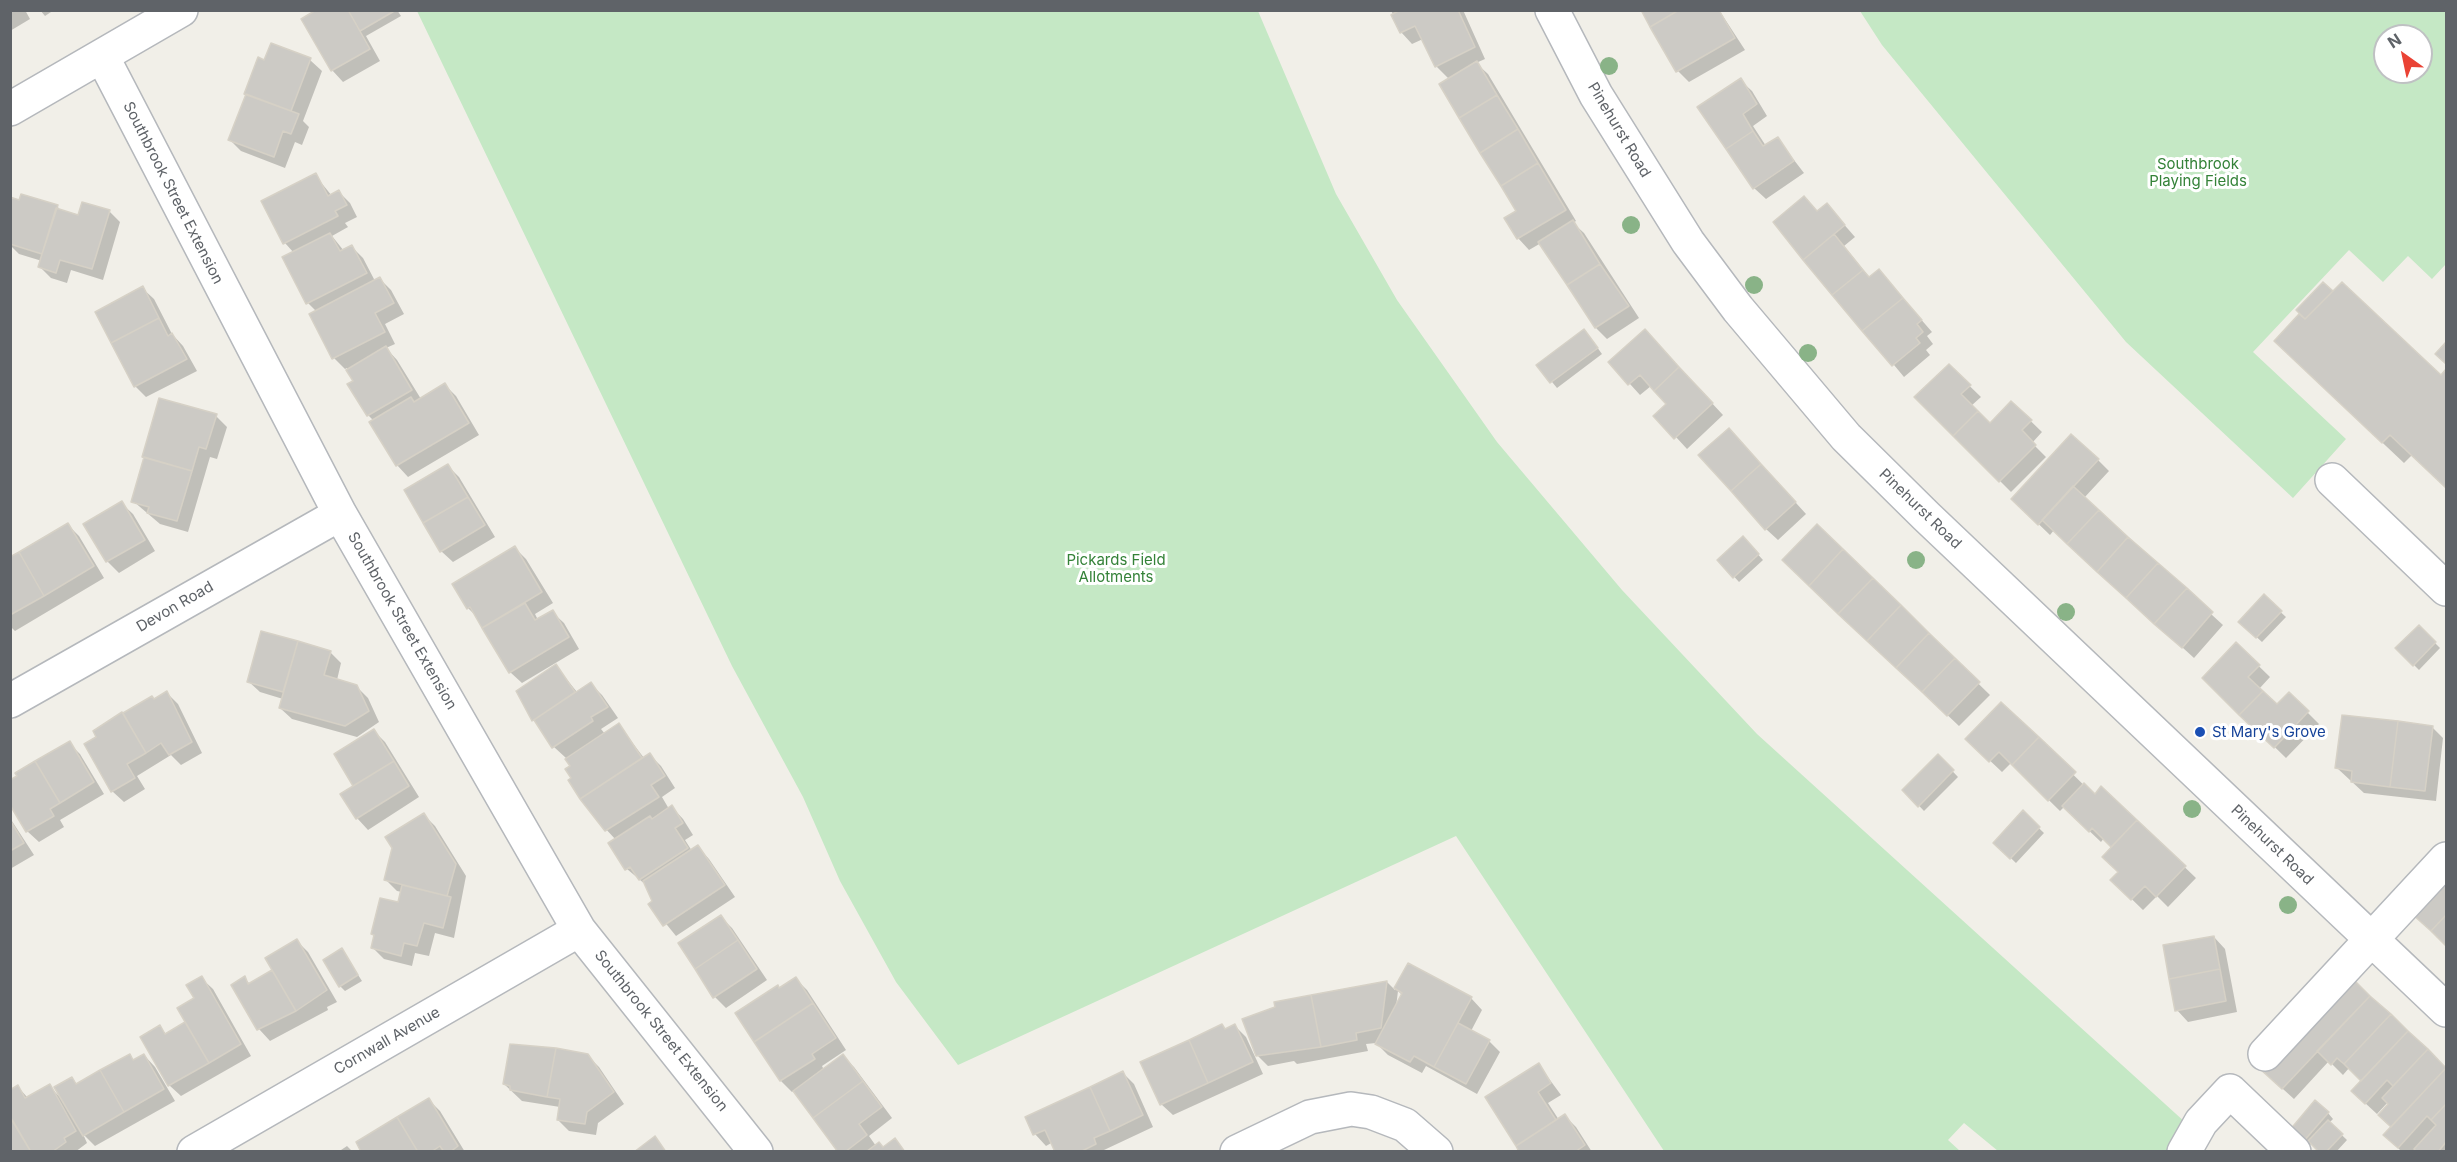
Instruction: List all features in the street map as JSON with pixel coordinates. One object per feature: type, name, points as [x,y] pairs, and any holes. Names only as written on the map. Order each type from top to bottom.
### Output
[{"type":"street","points":[[10,110],[181,10]]},
{"type":"street","name":"Pinehurst Road","points":[[1552,10],[1602,104],[1688,242],[1738,309],[1846,437],[2371,940]]},
{"type":"street","name":"Southbrook Street Extension","points":[[102,56],[340,514],[579,930],[756,1152]]},
{"type":"street","points":[[2332,480],[2446,589]]},
{"type":"street","name":"Devon Road","points":[[10,701],[340,514]]},
{"type":"street","points":[[2265,1054],[2446,860]]},
{"type":"street","name":"Cornwall Avenue","points":[[194,1152],[579,930]]},
{"type":"street","points":[[2371,940],[2446,1010]]},
{"type":"street","points":[[2184,1152],[2201,1122],[2230,1091],[2294,1152]]},
{"type":"street","points":[[1237,1152],[1310,1117],[1352,1109],[1371,1112],[1405,1125],[1436,1152]]},
{"type":"green space","name":"Pickards Field Allotments","points":[[417,11],[1258,11],[1336,194],[1397,300],[1497,442],[1622,590],[1757,734],[2186,1123],[2173,1151],[1998,1151],[1964,1123],[1948,1140],[1960,1151],[1664,1151],[1456,836],[958,1065],[896,982],[840,881],[803,797],[732,666]]},
{"type":"green space","name":"Southbrook Playing Fields","points":[[1860,11],[2446,11],[2446,264],[2432,279],[2408,256],[2383,282],[2349,250],[2253,352],[2346,439],[2293,498],[2126,342],[1882,45]]},
{"type":"building","points":[[316,10],[348,10],[370,49],[331,71],[301,19]]},
{"type":"building","points":[[348,10],[396,10],[360,31]]},
{"type":"building","points":[[1400,10],[1458,10],[1475,47],[1435,67],[1415,26],[1400,33],[1391,15]]},
{"type":"building","points":[[1641,10],[1679,10],[1650,27]]},
{"type":"building","points":[[1679,10],[1719,10],[1735,38],[1676,72],[1650,27]]},
{"type":"building","points":[[271,43],[311,58],[291,111],[244,94],[258,57],[264,60]]},
{"type":"building","points":[[1477,61],[1497,95],[1459,118],[1439,84]]},
{"type":"building","points":[[1741,78],[1757,104],[1743,114],[1753,131],[1726,149],[1697,107]]},
{"type":"building","points":[[246,94],[299,114],[291,134],[283,131],[274,157],[228,140]]},
{"type":"building","points":[[1497,95],[1518,129],[1480,153],[1459,118]]},
{"type":"building","points":[[1518,129],[1538,163],[1501,186],[1480,153]]},
{"type":"building","points":[[1753,131],[1763,146],[1778,137],[1794,161],[1753,189],[1726,149]]},
{"type":"building","points":[[1538,163],[1566,210],[1517,239],[1504,218],[1516,211],[1501,186]]},
{"type":"building","points":[[316,173],[328,196],[339,190],[347,205],[335,211],[338,216],[283,244],[261,201]]},
{"type":"building","points":[[21,194],[58,205],[42,254],[10,244],[10,197],[19,200]]},
{"type":"building","points":[[1804,196],[1817,211],[1827,203],[1845,225],[1803,260],[1773,222]]},
{"type":"building","points":[[82,202],[110,210],[92,269],[60,260],[56,273],[38,267],[56,208],[78,215]]},
{"type":"building","points":[[1573,220],[1600,264],[1567,285],[1538,242]]},
{"type":"building","points":[[330,233],[340,251],[352,245],[367,273],[306,304],[282,257]]},
{"type":"building","points":[[1834,234],[1863,270],[1832,295],[1803,260]]},
{"type":"building","points":[[1600,264],[1629,306],[1595,328],[1567,285]]},
{"type":"building","points":[[1879,269],[1903,298],[1862,331],[1832,295],[1863,270],[1869,277]]},
{"type":"building","points":[[380,277],[394,303],[375,313],[385,332],[332,359],[309,314]]},
{"type":"building","points":[[2323,282],[2333,291],[2305,319],[2296,310]]},
{"type":"building","points":[[2342,282],[2441,375],[2446,369],[2446,488],[2390,435],[2382,443],[2274,341],[2299,314],[2305,319]]},
{"type":"building","points":[[143,286],[159,318],[111,343],[95,312]]},
{"type":"building","points":[[1903,298],[1922,320],[1917,324],[1923,332],[1916,338],[1920,343],[1892,366],[1862,331]]},
{"type":"building","points":[[159,318],[168,336],[172,333],[187,359],[134,387],[111,343]]},
{"type":"building","points":[[1584,329],[1598,348],[1550,383],[1536,365]]},
{"type":"building","points":[[1645,329],[1679,367],[1654,391],[1640,375],[1628,385],[1608,362]]},
{"type":"building","points":[[2446,342],[2446,364],[2435,354]]},
{"type":"building","points":[[386,346],[412,390],[367,416],[347,384],[353,381],[346,370]]},
{"type":"building","points":[[1949,364],[1971,385],[1961,394],[1978,411],[1953,436],[1914,397]]},
{"type":"building","points":[[1679,367],[1713,403],[1674,439],[1653,416],[1666,404],[1654,391]]},
{"type":"building","points":[[445,383],[469,423],[396,466],[369,422],[411,397],[414,402]]},
{"type":"building","points":[[159,398],[217,414],[206,449],[199,447],[192,471],[142,457]]},
{"type":"building","points":[[2011,401],[2032,420],[2022,430],[2036,445],[1999,482],[1953,436],[1978,411],[1990,423]]},
{"type":"building","points":[[1729,428],[1761,464],[1731,491],[1698,455]]},
{"type":"building","points":[[2071,434],[2099,459],[2038,525],[2011,499]]},
{"type":"building","points":[[144,457],[192,471],[177,521],[147,513],[149,507],[131,502]]},
{"type":"building","points":[[448,464],[468,497],[423,523],[404,490]]},
{"type":"building","points":[[1761,464],[1796,502],[1765,530],[1731,491]]},
{"type":"building","points":[[2073,486],[2099,510],[2067,544],[2042,520]]},
{"type":"building","points":[[468,497],[485,525],[440,552],[423,523]]},
{"type":"building","points":[[122,501],[145,540],[106,562],[83,524]]},
{"type":"building","points":[[2099,510],[2128,537],[2097,572],[2067,544]]},
{"type":"building","points":[[68,523],[94,566],[44,596],[19,552]]},
{"type":"building","points":[[1817,524],[1843,549],[1809,586],[1782,560]]},
{"type":"building","points":[[1743,536],[1759,554],[1733,578],[1717,560]]},
{"type":"building","points":[[2128,537],[2158,563],[2126,598],[2097,572]]},
{"type":"building","points":[[515,546],[542,592],[482,628],[470,607],[467,609],[452,584]]},
{"type":"building","points":[[1843,549],[1873,578],[1838,614],[1809,586]]},
{"type":"building","points":[[19,552],[44,596],[10,615],[10,557]]},
{"type":"building","points":[[2158,563],[2187,588],[2154,624],[2126,598]]},
{"type":"building","points":[[1873,578],[1901,605],[1867,641],[1838,614]]},
{"type":"building","points":[[2187,588],[2213,612],[2182,648],[2154,624]]},
{"type":"building","points":[[2264,594],[2282,611],[2256,638],[2238,622]]},
{"type":"building","points":[[525,603],[535,620],[553,610],[569,637],[509,673],[482,628]]},
{"type":"building","points":[[1901,605],[1929,633],[1896,668],[1867,641]]},
{"type":"building","points":[[2419,625],[2436,642],[2413,666],[2395,648]]},
{"type":"building","points":[[261,631],[298,641],[283,692],[247,682]]},
{"type":"building","points":[[1929,633],[1955,658],[1922,692],[1896,668]]},
{"type":"building","points":[[298,641],[331,651],[324,675],[357,685],[369,711],[345,726],[279,708]]},
{"type":"building","points":[[2236,642],[2260,665],[2248,677],[2263,691],[2239,715],[2202,678]]},
{"type":"building","points":[[1955,658],[1980,682],[1947,716],[1922,692]]},
{"type":"building","points":[[556,664],[575,692],[532,721],[516,691]]},
{"type":"building","points":[[591,682],[608,707],[591,717],[593,721],[552,748],[534,720]]},
{"type":"building","points":[[167,691],[192,742],[169,755],[161,743],[146,753],[123,713],[152,696],[154,699]]},
{"type":"building","points":[[2263,691],[2277,704],[2289,692],[2309,711],[2274,748],[2239,715]]},
{"type":"building","points":[[2001,702],[2039,737],[2012,765],[1999,752],[1989,762],[1965,739]]},
{"type":"building","points":[[122,712],[146,753],[127,764],[135,778],[111,792],[84,744],[96,737],[93,731]]},
{"type":"building","points":[[2342,715],[2398,721],[2390,787],[2351,782],[2352,771],[2335,768]]},
{"type":"building","points":[[2398,721],[2433,726],[2425,791],[2390,787]]},
{"type":"building","points":[[619,723],[642,758],[580,799],[568,780],[571,778],[565,769],[570,766],[565,759]]},
{"type":"building","points":[[374,729],[394,761],[353,786],[334,754]]},
{"type":"building","points":[[2039,737],[2076,772],[2048,801],[2012,765]]},
{"type":"building","points":[[70,741],[94,782],[60,803],[35,761]]},
{"type":"building","points":[[650,753],[665,776],[651,785],[659,797],[605,831],[580,799]]},
{"type":"building","points":[[1938,754],[1954,770],[1918,807],[1902,790]]},
{"type":"building","points":[[35,761],[60,803],[50,809],[54,816],[26,832],[10,805],[10,780],[17,776],[15,773]]},
{"type":"building","points":[[394,761],[409,786],[356,819],[340,794]]},
{"type":"building","points":[[2084,783],[2095,794],[2101,786],[2137,820],[2111,847],[2092,828],[2089,832],[2062,806]]},
{"type":"building","points":[[672,805],[683,823],[675,828],[688,848],[639,880],[630,867],[625,870],[608,843],[650,816],[652,819]]},
{"type":"building","points":[[2023,810],[2040,827],[2010,859],[1993,843]]},
{"type":"building","points":[[424,813],[456,864],[447,896],[384,880],[392,848],[385,837]]},
{"type":"building","points":[[10,820],[24,843],[10,851]]},
{"type":"building","points":[[2137,820],[2186,866],[2156,897],[2145,886],[2131,900],[2110,880],[2118,872],[2102,857]]},
{"type":"building","points":[[698,845],[725,885],[663,926],[648,904],[652,901],[643,881]]},
{"type":"building","points":[[2446,876],[2446,915],[2431,931],[2412,914]]},
{"type":"building","points":[[402,885],[451,897],[443,928],[424,923],[417,946],[404,943],[401,956],[371,948],[374,935],[371,934],[380,898],[398,902]]},
{"type":"building","points":[[721,915],[738,940],[695,969],[678,943]]},
{"type":"building","points":[[2446,915],[2446,946],[2431,931]]},
{"type":"building","points":[[2214,936],[2220,969],[2169,979],[2163,945]]},
{"type":"building","points":[[297,939],[327,990],[296,1011],[265,958]]},
{"type":"building","points":[[738,940],[757,969],[713,998],[695,969]]},
{"type":"building","points":[[342,948],[358,975],[339,987],[323,960]]},
{"type":"building","points":[[1408,963],[1472,997],[1434,1067],[1414,1056],[1410,1062],[1375,1044],[1402,993],[1394,988]]},
{"type":"building","points":[[2220,969],[2226,1001],[2175,1011],[2169,979]]},
{"type":"building","points":[[272,970],[296,1011],[257,1030],[231,985],[245,976],[248,984]]},
{"type":"building","points":[[2348,974],[2370,996],[2282,1089],[2260,1069]]},
{"type":"building","points":[[202,976],[241,1044],[209,1063],[177,1008],[194,998],[186,985]]},
{"type":"building","points":[[796,977],[813,1003],[754,1042],[735,1013],[778,985],[779,988]]},
{"type":"building","points":[[1387,981],[1381,1028],[1356,1033],[1357,1040],[1321,1047],[1311,995]]},
{"type":"building","points":[[1311,995],[1321,1047],[1256,1056],[1242,1019],[1275,1007],[1274,1002]]},
{"type":"building","points":[[2370,996],[2391,1014],[2344,1064],[2337,1058],[2331,1065],[2317,1051]]},
{"type":"building","points":[[813,1003],[836,1038],[812,1054],[815,1059],[780,1081],[754,1042]]},
{"type":"building","points":[[2391,1014],[2408,1031],[2361,1081],[2344,1064]]},
{"type":"building","points":[[185,1022],[209,1063],[168,1086],[140,1037],[160,1025],[165,1034]]},
{"type":"building","points":[[1458,1023],[1490,1040],[1466,1084],[1434,1067]]},
{"type":"building","points":[[1222,1024],[1225,1029],[1235,1024],[1253,1062],[1208,1083],[1189,1040]]},
{"type":"building","points":[[2408,1031],[2428,1049],[2393,1086],[2387,1080],[2365,1104],[2351,1091]]},
{"type":"building","points":[[1189,1040],[1208,1083],[1160,1105],[1140,1062]]},
{"type":"building","points":[[510,1044],[556,1048],[547,1097],[510,1090],[510,1086],[503,1084]]},
{"type":"building","points":[[556,1048],[588,1054],[614,1092],[587,1112],[585,1124],[557,1120],[560,1099],[547,1097]]},
{"type":"building","points":[[2428,1049],[2446,1068],[2391,1127],[2378,1115],[2388,1104],[2382,1098]]},
{"type":"building","points":[[130,1054],[133,1060],[144,1054],[164,1089],[124,1112],[100,1070]]},
{"type":"building","points":[[843,1054],[863,1081],[813,1118],[793,1091]]},
{"type":"building","points":[[1539,1063],[1551,1083],[1538,1092],[1556,1120],[1516,1146],[1485,1097]]},
{"type":"building","points":[[2446,1068],[2446,1104],[2431,1120],[2427,1116],[2398,1148],[2383,1135]]},
{"type":"building","points":[[100,1070],[124,1112],[83,1136],[54,1087],[72,1077],[76,1084]]},
{"type":"building","points":[[1123,1071],[1143,1115],[1110,1131],[1090,1087]]},
{"type":"building","points":[[863,1081],[882,1107],[859,1124],[867,1135],[845,1152],[838,1152],[813,1118]]},
{"type":"building","points":[[50,1084],[76,1131],[64,1138],[66,1142],[52,1152],[31,1152],[10,1117],[10,1090],[18,1085],[25,1098]]},
{"type":"building","points":[[1090,1087],[1110,1131],[1094,1138],[1096,1144],[1080,1152],[1055,1152],[1045,1130],[1033,1135],[1025,1117]]},
{"type":"building","points":[[429,1098],[458,1146],[450,1152],[444,1152],[440,1146],[431,1152],[418,1152],[397,1117]]},
{"type":"building","points":[[2315,1100],[2329,1112],[2303,1142],[2289,1131]]},
{"type":"building","points":[[2446,1104],[2446,1142],[2438,1152],[2417,1152],[2414,1149],[2436,1125],[2431,1120]]},
{"type":"building","points":[[1565,1114],[1585,1145],[1575,1152],[1519,1152],[1516,1146]]},
{"type":"building","points":[[10,1117],[13,1121],[31,1152],[10,1152]]},
{"type":"building","points":[[397,1117],[418,1152],[361,1152],[356,1142]]},
{"type":"building","points":[[2328,1120],[2343,1134],[2326,1152],[2319,1152],[2308,1141]]},
{"type":"building","points":[[655,1136],[666,1152],[634,1152]]},
{"type":"building","points":[[895,1138],[905,1152],[866,1152],[879,1142],[883,1147]]},
{"type":"place","name":"St Mary's Grove","points":[[2200,732]]}]
